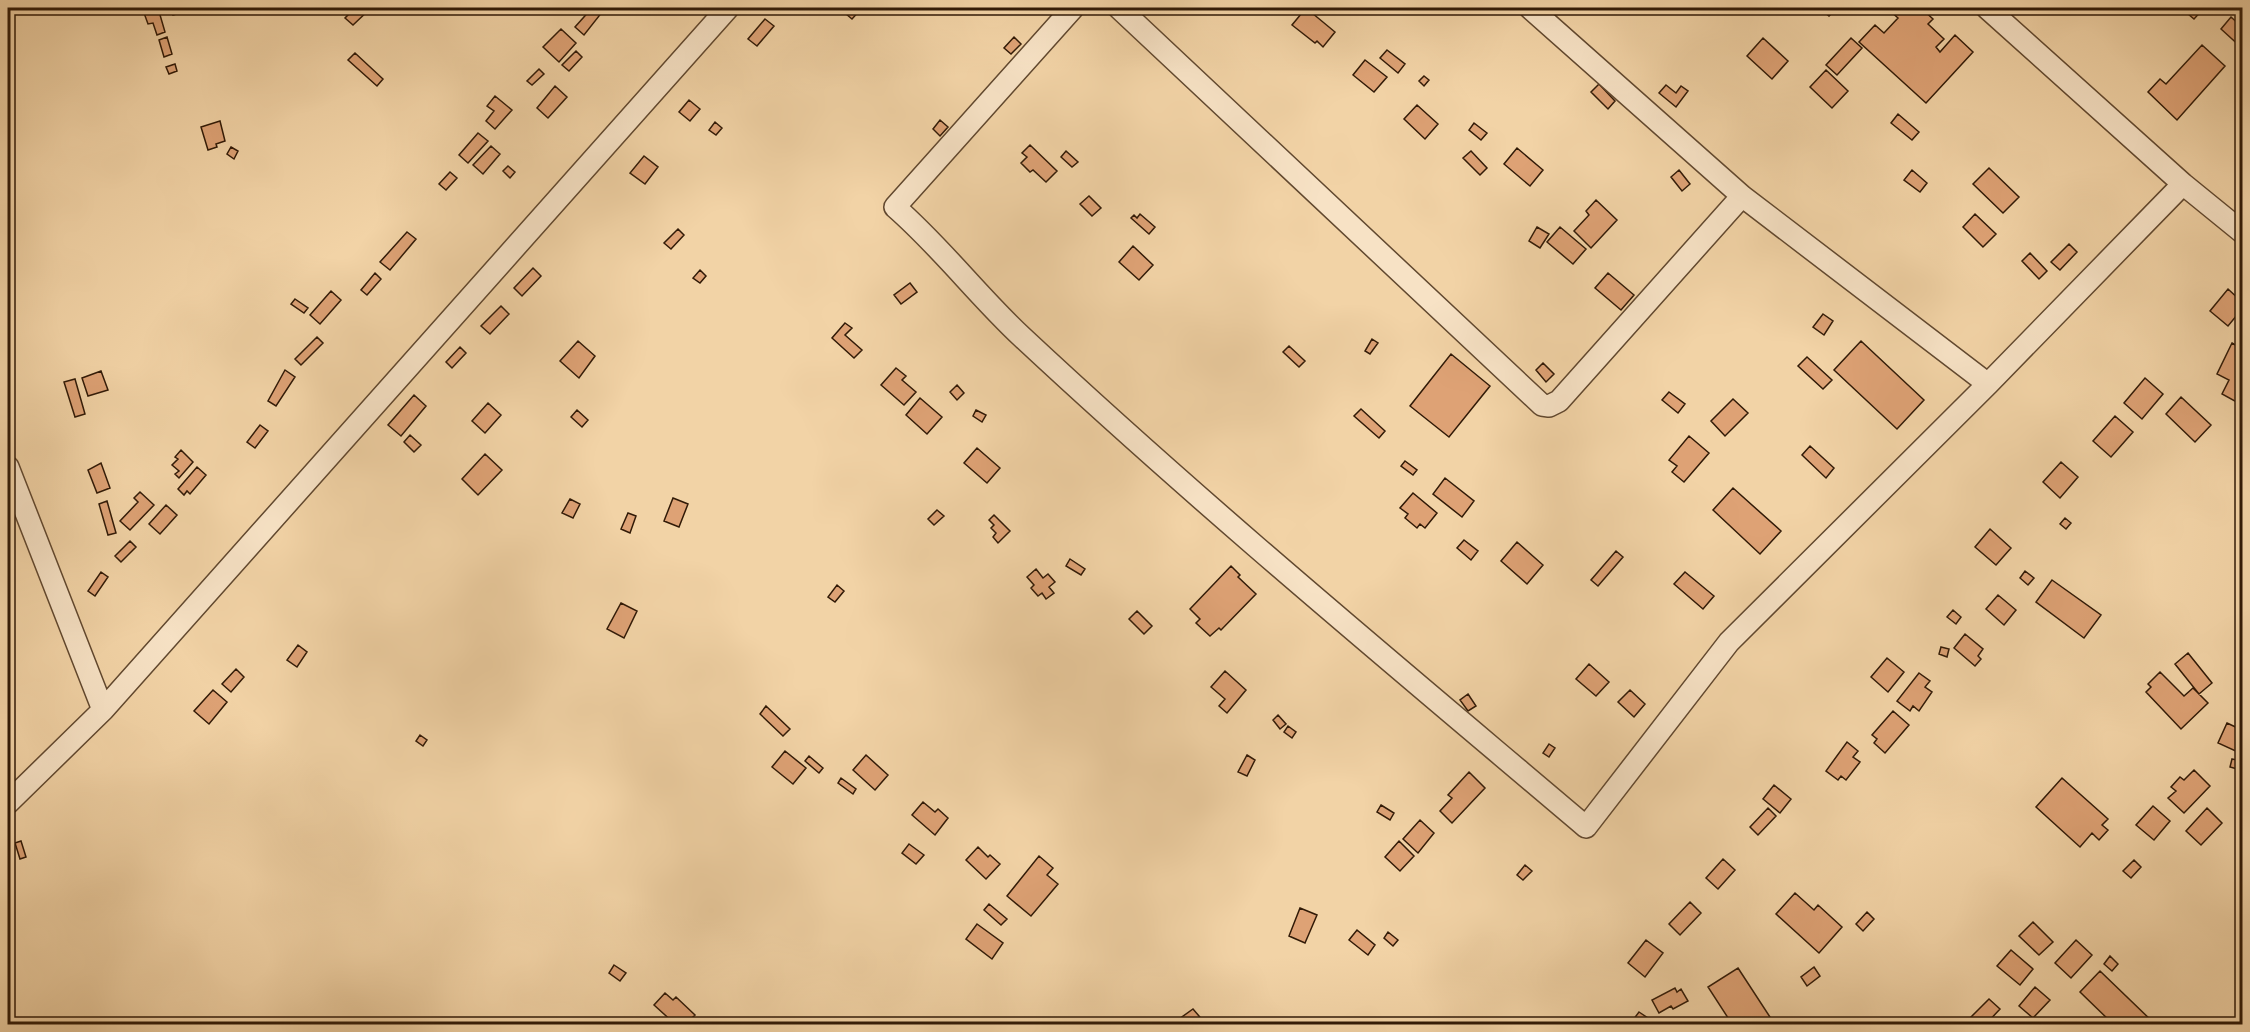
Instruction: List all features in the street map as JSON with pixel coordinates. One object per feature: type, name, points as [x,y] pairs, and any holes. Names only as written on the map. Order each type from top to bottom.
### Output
[{"type":"street","points":[[8,802],[103,710],[728,8]]},
{"type":"street","points":[[1073,8],[896,207],[923,231],[1029,343],[1257,548],[1586,827],[1729,642],[1988,384],[2183,184]]},
{"type":"street","points":[[1119,8],[1542,405],[1559,401],[1742,196]]},
{"type":"street","points":[[1530,8],[1742,196],[1988,384]]},
{"type":"street","points":[[1987,8],[2183,184],[2242,232]]},
{"type":"street","points":[[8,467],[103,710]]},
{"type":"building","points":[[158,8],[165,32],[157,35],[153,23],[148,24],[144,13]]},
{"type":"building","points":[[170,8],[181,8],[183,12],[173,15]]},
{"type":"building","points":[[355,8],[371,8],[353,25],[345,18]]},
{"type":"building","points":[[592,8],[599,8],[603,11],[584,35],[575,27]]},
{"type":"building","points":[[839,8],[862,8],[852,19]]},
{"type":"building","points":[[1306,8],[1335,32],[1323,47],[1292,25]]},
{"type":"building","points":[[1819,8],[1837,8],[1829,16]]},
{"type":"building","points":[[1891,8],[1921,8],[1933,19],[1928,24],[1944,39],[1936,47],[1940,52],[1955,35],[1973,52],[1926,103],[1859,42],[1875,25],[1884,33],[1898,18],[1889,10]]},
{"type":"building","points":[[2181,8],[2204,8],[2194,19]]},
{"type":"building","points":[[2231,17],[2242,27],[2242,48],[2221,29]]},
{"type":"building","points":[[765,19],[774,26],[757,46],[748,39]]},
{"type":"building","points":[[561,29],[576,43],[559,62],[543,47]]},
{"type":"building","points":[[167,37],[172,54],[164,57],[159,40]]},
{"type":"building","points":[[1014,37],[1021,44],[1011,54],[1004,48]]},
{"type":"building","points":[[1763,38],[1788,61],[1772,79],[1747,56]]},
{"type":"building","points":[[1851,38],[1862,48],[1837,75],[1826,65]]},
{"type":"building","points":[[2202,45],[2225,66],[2177,120],[2148,92],[2160,79],[2166,84]]},
{"type":"building","points":[[1387,50],[1405,64],[1398,73],[1380,58]]},
{"type":"building","points":[[576,51],[582,57],[569,71],[562,65]]},
{"type":"building","points":[[355,53],[383,79],[377,86],[348,60]]},
{"type":"building","points":[[1365,60],[1387,77],[1374,92],[1353,75]]},
{"type":"building","points":[[175,64],[177,71],[169,74],[166,67]]},
{"type":"building","points":[[539,69],[544,74],[532,85],[527,81]]},
{"type":"building","points":[[1826,70],[1848,91],[1832,108],[1810,87]]},
{"type":"building","points":[[1424,76],[1429,80],[1424,86],[1419,81]]},
{"type":"building","points":[[1599,84],[1615,101],[1608,109],[1591,92]]},
{"type":"building","points":[[1666,85],[1676,93],[1681,86],[1688,91],[1676,107],[1659,93]]},
{"type":"building","points":[[555,86],[567,97],[548,118],[537,108]]},
{"type":"building","points":[[495,96],[512,110],[495,129],[486,121],[494,111],[487,106]]},
{"type":"building","points":[[689,100],[700,109],[690,121],[679,112]]},
{"type":"building","points":[[1417,105],[1438,124],[1425,139],[1404,119]]},
{"type":"building","points":[[1898,114],[1919,132],[1912,140],[1891,123]]},
{"type":"building","points":[[940,120],[948,127],[940,136],[933,129]]},
{"type":"building","points":[[220,121],[225,141],[208,150],[201,127]]},
{"type":"building","points":[[715,122],[722,128],[716,135],[709,130]]},
{"type":"building","points":[[1474,123],[1487,133],[1481,140],[1469,130]]},
{"type":"building","points":[[478,133],[488,141],[468,163],[459,155]]},
{"type":"building","points":[[1030,145],[1057,171],[1046,182],[1021,163],[1027,157],[1022,153]]},
{"type":"building","points":[[491,146],[500,154],[483,174],[473,165]]},
{"type":"building","points":[[231,147],[238,151],[234,159],[227,154]]},
{"type":"building","points":[[1517,148],[1543,170],[1530,186],[1504,164]]},
{"type":"building","points":[[1066,151],[1078,162],[1072,167],[1061,157]]},
{"type":"building","points":[[1471,151],[1487,168],[1480,175],[1463,158]]},
{"type":"building","points":[[644,156],[658,167],[645,184],[630,173]]},
{"type":"building","points":[[508,166],[515,172],[510,178],[503,171]]},
{"type":"building","points":[[1989,168],[2019,197],[2003,213],[1973,184]]},
{"type":"building","points":[[1679,170],[1690,184],[1682,191],[1671,177]]},
{"type":"building","points":[[1912,170],[1927,183],[1920,192],[1904,180]]},
{"type":"building","points":[[450,172],[457,178],[446,190],[439,184]]},
{"type":"building","points":[[1089,196],[1101,208],[1092,216],[1080,204]]},
{"type":"building","points":[[1596,200],[1617,220],[1591,248],[1574,231],[1589,215],[1586,211]]},
{"type":"building","points":[[1140,214],[1155,227],[1149,234],[1131,218],[1134,215],[1137,218]]},
{"type":"building","points":[[1975,214],[1996,234],[1983,247],[1963,227]]},
{"type":"building","points":[[1537,227],[1549,234],[1540,248],[1529,241]]},
{"type":"building","points":[[1560,227],[1586,249],[1573,264],[1547,242]]},
{"type":"building","points":[[678,229],[684,235],[671,249],[664,243]]},
{"type":"building","points":[[407,232],[416,239],[390,270],[380,262]]},
{"type":"building","points":[[2069,244],[2077,252],[2060,270],[2051,262]]},
{"type":"building","points":[[1133,246],[1153,265],[1139,280],[1119,262]]},
{"type":"building","points":[[2030,253],[2047,271],[2039,279],[2022,261]]},
{"type":"building","points":[[533,268],[541,276],[522,296],[514,288]]},
{"type":"building","points":[[700,270],[706,276],[700,283],[693,278]]},
{"type":"building","points":[[375,273],[381,279],[367,295],[361,290]]},
{"type":"building","points":[[1608,273],[1634,295],[1621,310],[1595,288]]},
{"type":"building","points":[[910,283],[917,292],[901,304],[894,295]]},
{"type":"building","points":[[2228,289],[2242,302],[2242,309],[2228,326],[2210,311]]},
{"type":"building","points":[[331,291],[341,300],[320,324],[310,315]]},
{"type":"building","points":[[295,299],[308,308],[304,313],[291,304]]},
{"type":"building","points":[[501,306],[509,314],[490,334],[481,326]]},
{"type":"building","points":[[1823,314],[1833,321],[1824,335],[1813,327]]},
{"type":"building","points":[[845,323],[852,328],[845,335],[862,350],[854,358],[832,338]]},
{"type":"building","points":[[317,337],[323,343],[301,365],[295,359]]},
{"type":"building","points":[[1372,339],[1378,343],[1370,354],[1365,351]]},
{"type":"building","points":[[578,341],[595,356],[579,378],[560,361]]},
{"type":"building","points":[[1861,341],[1924,400],[1897,429],[1834,370]]},
{"type":"building","points":[[2232,343],[2242,349],[2242,405],[2222,394],[2229,380],[2217,374]]},
{"type":"building","points":[[1289,346],[1305,361],[1299,367],[1283,352]]},
{"type":"building","points":[[460,347],[466,353],[452,368],[446,362]]},
{"type":"building","points":[[1451,354],[1490,386],[1449,437],[1410,406]]},
{"type":"building","points":[[1807,357],[1832,380],[1823,389],[1798,366]]},
{"type":"building","points":[[1543,363],[1554,374],[1546,382],[1536,370]]},
{"type":"building","points":[[896,368],[906,376],[902,380],[916,392],[904,405],[881,385]]},
{"type":"building","points":[[285,370],[295,377],[276,406],[268,401]]},
{"type":"building","points":[[101,371],[108,390],[88,396],[82,378]]},
{"type":"building","points":[[2145,378],[2163,394],[2142,419],[2124,403]]},
{"type":"building","points":[[75,379],[85,414],[75,417],[64,382]]},
{"type":"building","points":[[957,385],[964,393],[957,400],[950,392]]},
{"type":"building","points":[[1669,392],[1685,404],[1678,413],[1662,400]]},
{"type":"building","points":[[414,395],[426,406],[401,436],[388,425]]},
{"type":"building","points":[[2181,397],[2211,425],[2195,442],[2166,414]]},
{"type":"building","points":[[920,398],[942,417],[927,434],[906,415]]},
{"type":"building","points":[[1733,399],[1748,413],[1725,436],[1711,421]]},
{"type":"building","points":[[488,403],[501,415],[485,433],[472,421]]},
{"type":"building","points":[[1361,409],[1385,431],[1379,438],[1354,416]]},
{"type":"building","points":[[577,410],[588,420],[582,427],[571,417]]},
{"type":"building","points":[[976,410],[986,415],[982,422],[973,416]]},
{"type":"building","points":[[2115,416],[2133,432],[2111,457],[2093,441]]},
{"type":"building","points":[[260,425],[268,431],[255,448],[247,442]]},
{"type":"building","points":[[410,435],[421,445],[414,452],[404,442]]},
{"type":"building","points":[[1689,436],[1709,453],[1684,482],[1672,472],[1677,466],[1669,460]]},
{"type":"building","points":[[1810,446],[1834,468],[1826,478],[1802,455]]},
{"type":"building","points":[[977,448],[1000,468],[987,483],[964,463]]},
{"type":"building","points":[[181,450],[193,462],[179,478],[175,474],[179,471],[172,465],[178,459],[175,457]]},
{"type":"building","points":[[485,454],[502,470],[478,495],[462,479]]},
{"type":"building","points":[[1405,461],[1417,470],[1413,475],[1401,466]]},
{"type":"building","points":[[2061,462],[2078,477],[2060,498],[2043,482]]},
{"type":"building","points":[[101,463],[110,488],[97,493],[88,470]]},
{"type":"building","points":[[197,467],[206,475],[190,494],[187,491],[184,495],[178,489]]},
{"type":"building","points":[[1445,478],[1474,501],[1462,517],[1433,494]]},
{"type":"building","points":[[1733,488],[1781,531],[1760,554],[1713,510]]},
{"type":"building","points":[[140,492],[154,505],[130,530],[120,521],[138,502],[134,498]]},
{"type":"building","points":[[1413,493],[1437,513],[1425,528],[1420,524],[1417,528],[1405,518],[1408,514],[1400,508]]},
{"type":"building","points":[[673,498],[688,504],[679,527],[664,521]]},
{"type":"building","points":[[570,499],[580,504],[573,518],[562,513]]},
{"type":"building","points":[[107,501],[116,533],[108,535],[99,504]]},
{"type":"building","points":[[166,505],[177,515],[160,534],[149,524]]},
{"type":"building","points":[[937,510],[944,516],[934,525],[928,519]]},
{"type":"building","points":[[628,513],[636,516],[630,533],[621,529]]},
{"type":"building","points":[[994,515],[1010,531],[998,543],[993,537],[996,533],[991,528],[994,525],[989,520]]},
{"type":"building","points":[[2065,518],[2071,523],[2066,529],[2060,524]]},
{"type":"building","points":[[1990,529],[2011,548],[1996,565],[1975,547]]},
{"type":"building","points":[[1464,540],[1478,551],[1471,560],[1457,548]]},
{"type":"building","points":[[130,541],[136,547],[121,562],[115,556]]},
{"type":"building","points":[[1517,542],[1543,565],[1527,584],[1501,561]]},
{"type":"building","points":[[1616,551],[1623,557],[1598,586],[1591,580]]},
{"type":"building","points":[[1070,559],[1085,569],[1081,575],[1066,566]]},
{"type":"building","points":[[1231,566],[1240,575],[1238,577],[1256,594],[1221,630],[1219,628],[1210,636],[1196,623],[1200,619],[1190,609]]},
{"type":"building","points":[[1036,569],[1043,578],[1048,574],[1055,582],[1049,587],[1054,593],[1046,599],[1042,593],[1038,596],[1031,588],[1034,585],[1027,577]]},
{"type":"building","points":[[2025,571],[2034,578],[2028,585],[2020,578]]},
{"type":"building","points":[[101,572],[108,577],[95,596],[88,591]]},
{"type":"building","points":[[1685,572],[1714,596],[1703,609],[1674,584]]},
{"type":"building","points":[[2052,580],[2101,615],[2084,638],[2036,602]]},
{"type":"building","points":[[837,585],[844,591],[835,602],[828,597]]},
{"type":"building","points":[[1998,595],[2016,610],[2004,625],[1986,609]]},
{"type":"building","points":[[621,603],[637,611],[624,638],[607,629]]},
{"type":"building","points":[[1953,610],[1961,617],[1956,624],[1947,617]]},
{"type":"building","points":[[1137,611],[1152,626],[1144,634],[1129,619]]},
{"type":"building","points":[[1965,634],[1983,649],[1978,656],[1981,659],[1975,666],[1954,648]]},
{"type":"building","points":[[298,645],[307,652],[297,667],[287,660]]},
{"type":"building","points":[[1941,647],[1949,649],[1947,657],[1939,654]]},
{"type":"building","points":[[2188,653],[2212,683],[2199,694],[2175,664]]},
{"type":"building","points":[[1887,658],[1904,672],[1888,692],[1871,677]]},
{"type":"building","points":[[1589,664],[1609,682],[1596,696],[1576,679]]},
{"type":"building","points":[[236,669],[244,677],[231,692],[222,684]]},
{"type":"building","points":[[1225,671],[1246,690],[1227,713],[1219,706],[1225,699],[1211,687]]},
{"type":"building","points":[[2160,672],[2184,696],[2193,688],[2208,703],[2181,729],[2146,692],[2151,687],[2148,684]]},
{"type":"building","points":[[1919,673],[1930,681],[1925,687],[1932,692],[1919,711],[1913,706],[1910,711],[1897,701]]},
{"type":"building","points":[[213,690],[227,702],[209,724],[194,711]]},
{"type":"building","points":[[1630,690],[1645,704],[1634,717],[1618,702]]},
{"type":"building","points":[[1468,694],[1476,706],[1468,711],[1460,700]]},
{"type":"building","points":[[766,706],[790,729],[783,736],[760,714]]},
{"type":"building","points":[[1893,711],[1909,725],[1885,753],[1874,743],[1877,739],[1872,735]]},
{"type":"building","points":[[1278,715],[1286,724],[1280,729],[1273,720]]},
{"type":"building","points":[[2227,723],[2242,730],[2240,753],[2218,743]]},
{"type":"building","points":[[1288,726],[1296,732],[1292,738],[1284,732]]},
{"type":"building","points":[[420,735],[427,740],[423,746],[416,741]]},
{"type":"building","points":[[1847,742],[1858,751],[1853,757],[1860,762],[1846,780],[1841,776],[1838,780],[1826,771]]},
{"type":"building","points":[[1549,744],[1555,748],[1549,757],[1543,753]]},
{"type":"building","points":[[785,751],[806,768],[793,784],[772,767]]},
{"type":"building","points":[[866,755],[888,775],[875,790],[853,770]]},
{"type":"building","points":[[1247,755],[1255,760],[1247,776],[1238,772]]},
{"type":"building","points":[[809,756],[823,768],[819,773],[805,761]]},
{"type":"building","points":[[2232,759],[2242,761],[2241,770],[2230,767]]},
{"type":"building","points":[[2194,770],[2210,786],[2184,813],[2168,798],[2176,791],[2171,787],[2180,777],[2184,780]]},
{"type":"building","points":[[1469,772],[1485,788],[1452,823],[1440,811],[1452,798],[1448,795]]},
{"type":"building","points":[[841,778],[856,789],[853,794],[838,783]]},
{"type":"building","points":[[2062,778],[2108,819],[2102,825],[2108,830],[2099,840],[2092,833],[2080,847],[2036,807]]},
{"type":"building","points":[[1774,785],[1791,799],[1780,813],[1763,799]]},
{"type":"building","points":[[923,802],[935,812],[938,809],[948,818],[935,835],[912,815]]},
{"type":"building","points":[[1381,805],[1394,813],[1390,820],[1377,812]]},
{"type":"building","points":[[2153,806],[2170,821],[2154,840],[2136,825]]},
{"type":"building","points":[[1768,808],[1776,816],[1758,835],[1750,827]]},
{"type":"building","points":[[2207,808],[2222,823],[2201,845],[2186,831]]},
{"type":"building","points":[[1420,820],[1434,833],[1418,853],[1403,839]]},
{"type":"building","points":[[21,841],[26,857],[20,859],[15,843]]},
{"type":"building","points":[[1399,841],[1414,856],[1400,871],[1385,857]]},
{"type":"building","points":[[909,844],[924,855],[916,864],[902,853]]},
{"type":"building","points":[[978,847],[1000,864],[986,879],[966,860]]},
{"type":"building","points":[[1039,856],[1053,868],[1047,875],[1058,884],[1031,916],[1007,896]]},
{"type":"building","points":[[1723,859],[1735,870],[1718,889],[1706,878]]},
{"type":"building","points":[[2134,860],[2141,867],[2131,878],[2123,871]]},
{"type":"building","points":[[1525,865],[1532,871],[1523,880],[1517,875]]},
{"type":"building","points":[[1795,893],[1814,910],[1818,905],[1842,927],[1819,953],[1776,914]]},
{"type":"building","points":[[8,894],[10,894],[11,907],[8,907]]},
{"type":"building","points":[[1690,902],[1701,913],[1680,935],[1669,924]]},
{"type":"building","points":[[989,904],[1007,919],[1001,925],[984,910]]},
{"type":"building","points":[[1300,908],[1317,915],[1305,943],[1289,936]]},
{"type":"building","points":[[1867,912],[1874,919],[1863,931],[1856,924]]},
{"type":"building","points":[[2033,922],[2053,942],[2039,955],[2019,936]]},
{"type":"building","points":[[977,924],[1003,943],[992,959],[966,939]]},
{"type":"building","points":[[1357,930],[1375,945],[1368,955],[1349,940]]},
{"type":"building","points":[[1388,932],[1398,940],[1393,946],[1384,938]]},
{"type":"building","points":[[1646,940],[1663,953],[1645,977],[1628,963]]},
{"type":"building","points":[[2076,940],[2092,955],[2071,978],[2055,963]]},
{"type":"building","points":[[2011,950],[2033,969],[2020,985],[1997,966]]},
{"type":"building","points":[[2110,956],[2118,964],[2112,971],[2104,964]]},
{"type":"building","points":[[614,965],[626,973],[620,981],[609,973]]},
{"type":"building","points":[[1814,967],[1820,976],[1807,986],[1801,977]]},
{"type":"building","points":[[1738,968],[1770,1017],[1758,1024],[1732,1024],[1708,987]]},
{"type":"building","points":[[2100,971],[2155,1024],[2113,1024],[2080,992]]},
{"type":"building","points":[[2035,987],[2050,1000],[2033,1018],[2019,1006]]},
{"type":"building","points":[[1675,988],[1677,992],[1681,989],[1688,1001],[1673,1009],[1671,1006],[1659,1013],[1652,1000]]},
{"type":"building","points":[[665,993],[673,1000],[676,997],[695,1015],[686,1024],[675,1024],[654,1005]]},
{"type":"building","points":[[1989,999],[2000,1009],[1986,1024],[1964,1024]]},
{"type":"building","points":[[1193,1009],[1205,1023],[1172,1024]]},
{"type":"building","points":[[1639,1012],[1654,1022],[1652,1024],[1630,1024]]}]
